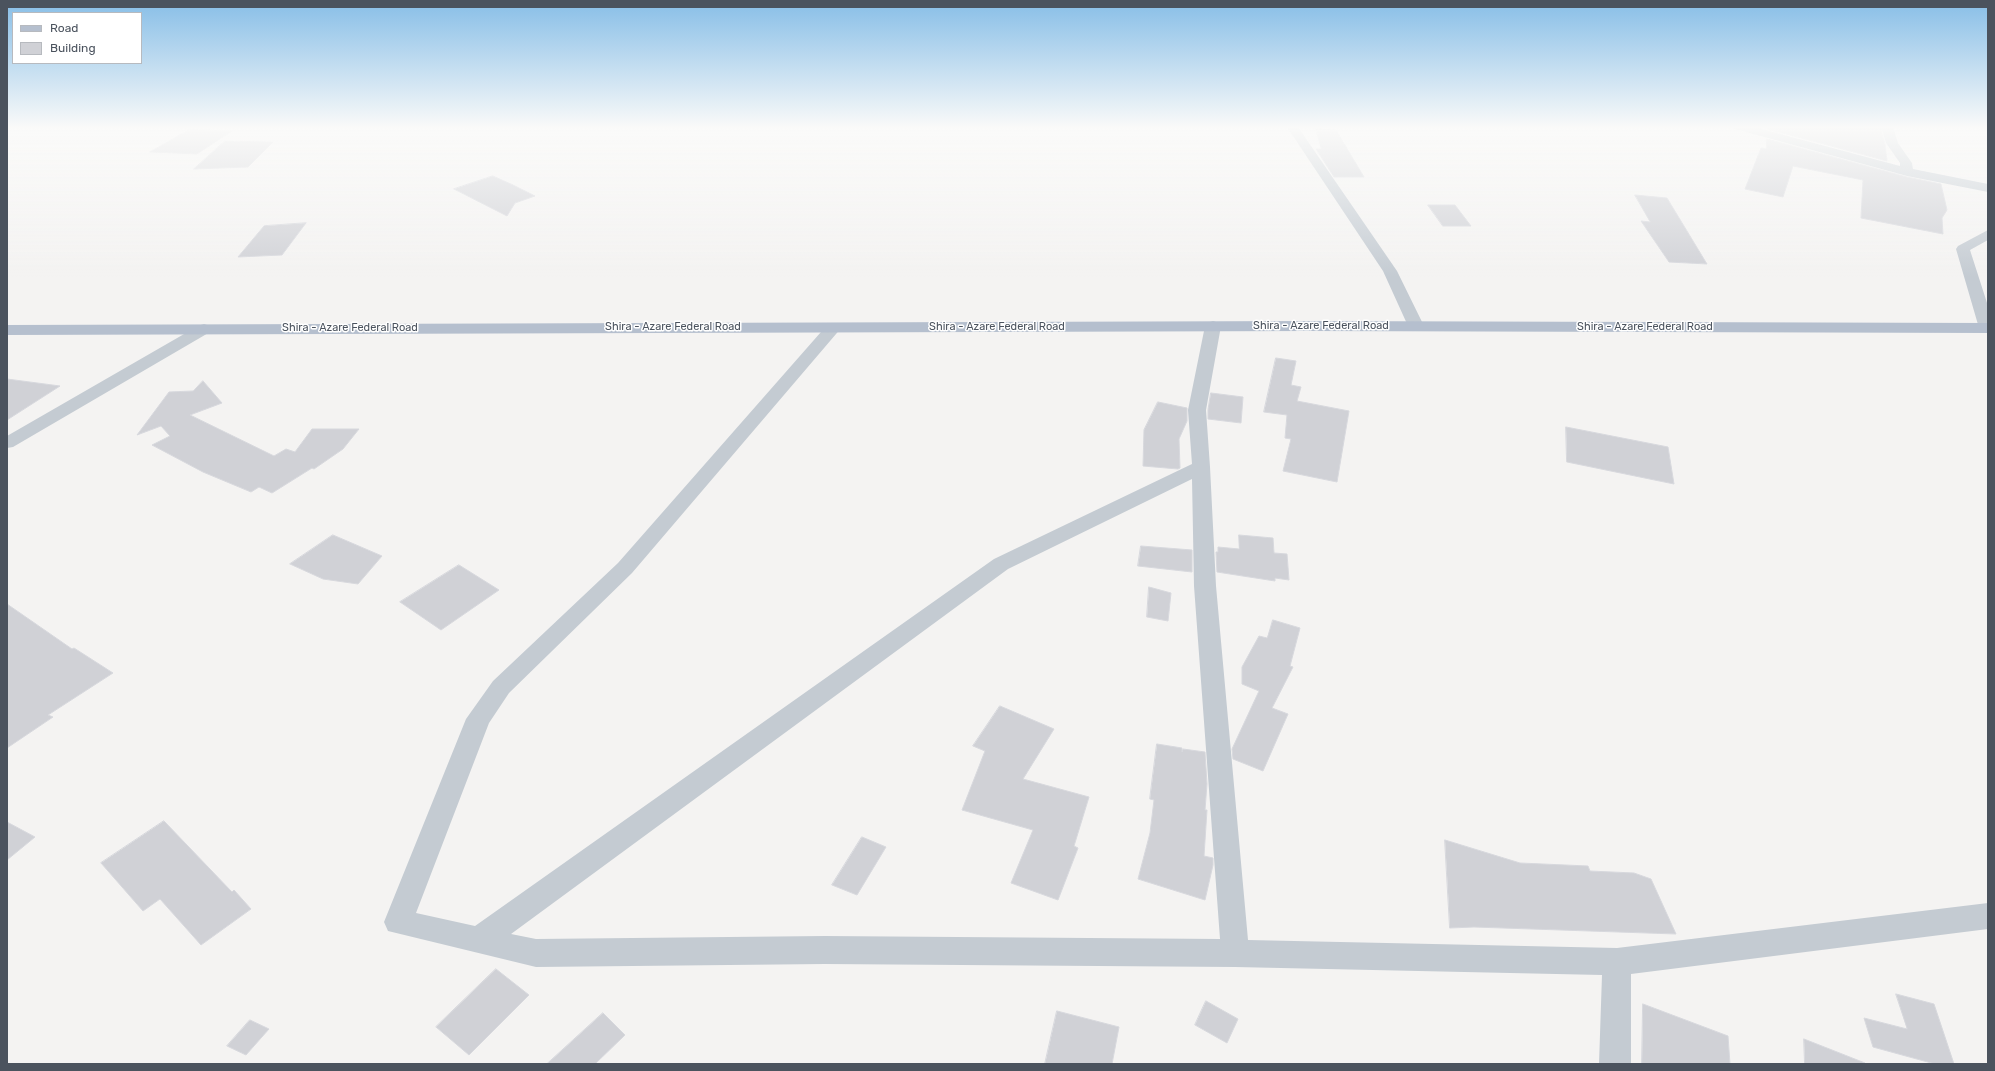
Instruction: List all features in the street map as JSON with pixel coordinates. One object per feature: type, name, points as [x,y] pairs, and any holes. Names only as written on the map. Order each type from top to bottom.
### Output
[{"type":"main road","name":"Shira - Azare Federal Road","points":[[7,330],[1213,326],[1987,328]]},
{"type":"street","points":[[1326,177],[1390,271],[1416,326]]},
{"type":"street","points":[[1931,177],[1988,188]]},
{"type":"street","points":[[1964,184],[1988,202]]},
{"type":"street","points":[[1987,328],[1963,250],[1988,234]]},
{"type":"street","points":[[1213,326],[1197,410],[1201,468],[1205,586],[1235,953]]},
{"type":"street","points":[[834,327],[625,568],[501,687],[478,719],[398,922],[536,953],[825,950],[1235,953],[1617,962],[1988,916]]},
{"type":"street","points":[[7,443],[204,329]]},
{"type":"street","points":[[479,940],[1001,564],[1201,468]]},
{"type":"street","points":[[1615,1064],[1617,962]]},
{"type":"building","points":[[490,177],[495,177],[535,196],[515,203],[507,216],[454,189]]},
{"type":"building","points":[[1750,177],[1789,177],[1783,197],[1745,189]]},
{"type":"building","points":[[1848,177],[1907,177],[1941,184],[1947,210],[1942,218],[1943,234],[1861,218],[1863,180]]},
{"type":"building","points":[[1635,195],[1667,198],[1707,264],[1669,262],[1641,221],[1650,222]]},
{"type":"building","points":[[1428,205],[1455,205],[1471,226],[1443,226]]},
{"type":"building","points":[[306,223],[282,255],[238,257],[264,226]]},
{"type":"building","points":[[1276,358],[1296,361],[1291,385],[1301,387],[1297,401],[1349,411],[1337,482],[1283,471],[1291,439],[1285,438],[1287,415],[1264,412]]},
{"type":"building","points":[[7,379],[60,386],[7,420]]},
{"type":"building","points":[[203,381],[222,403],[190,415],[274,456],[286,449],[295,452],[312,429],[359,429],[343,449],[314,469],[312,468],[272,493],[259,487],[251,492],[203,472],[152,445],[170,436],[161,426],[137,435],[169,392],[193,391]]},
{"type":"building","points":[[1211,393],[1243,397],[1241,423],[1208,419]]},
{"type":"building","points":[[1158,402],[1187,408],[1187,421],[1179,439],[1180,468],[1178,469],[1143,466],[1144,430]]},
{"type":"building","points":[[1566,427],[1668,447],[1674,484],[1567,462]]},
{"type":"building","points":[[333,535],[382,556],[358,584],[323,579],[290,564]]},
{"type":"building","points":[[1239,535],[1273,538],[1274,553],[1287,554],[1289,580],[1275,578],[1275,581],[1217,572],[1216,552],[1218,552],[1218,547],[1239,549]]},
{"type":"building","points":[[1141,546],[1192,550],[1192,572],[1138,566]]},
{"type":"building","points":[[459,565],[499,590],[441,630],[400,602]]},
{"type":"building","points":[[1149,587],[1171,593],[1168,621],[1147,617]]},
{"type":"building","points":[[7,604],[72,649],[74,648],[113,673],[48,715],[53,717],[7,748]]},
{"type":"building","points":[[1273,620],[1300,628],[1290,666],[1293,667],[1272,708],[1288,714],[1263,771],[1233,759],[1232,749],[1259,691],[1242,684],[1242,667],[1259,636],[1267,638]]},
{"type":"building","points":[[1000,706],[1054,729],[1023,779],[1089,797],[1074,846],[1078,848],[1058,900],[1011,883],[1033,830],[962,810],[985,751],[973,746]]},
{"type":"building","points":[[1157,744],[1182,748],[1182,752],[1183,749],[1205,752],[1207,784],[1205,810],[1207,810],[1204,856],[1213,858],[1213,865],[1205,900],[1138,879],[1150,833],[1154,800],[1150,799]]},
{"type":"building","points":[[164,821],[232,892],[234,890],[251,909],[201,945],[160,899],[143,911],[101,863]]},
{"type":"building","points":[[7,822],[35,837],[7,860]]},
{"type":"building","points":[[862,837],[886,847],[857,895],[832,885]]},
{"type":"building","points":[[1445,840],[1520,863],[1588,866],[1590,871],[1634,873],[1651,879],[1676,934],[1474,927],[1450,928]]},
{"type":"building","points":[[496,969],[529,995],[469,1055],[436,1027]]},
{"type":"building","points":[[1896,994],[1934,1004],[1954,1064],[1935,1064],[1873,1047],[1864,1018],[1907,1029]]},
{"type":"building","points":[[1206,1001],[1238,1019],[1227,1043],[1195,1025]]},
{"type":"building","points":[[1643,1004],[1728,1036],[1730,1064],[1642,1064]]},
{"type":"building","points":[[1057,1011],[1119,1027],[1112,1064],[1045,1064]]},
{"type":"building","points":[[603,1013],[625,1035],[595,1064],[547,1064]]},
{"type":"building","points":[[250,1020],[269,1029],[246,1055],[227,1046]]},
{"type":"building","points":[[1804,1039],[1865,1063],[1865,1064],[1805,1064]]}]
